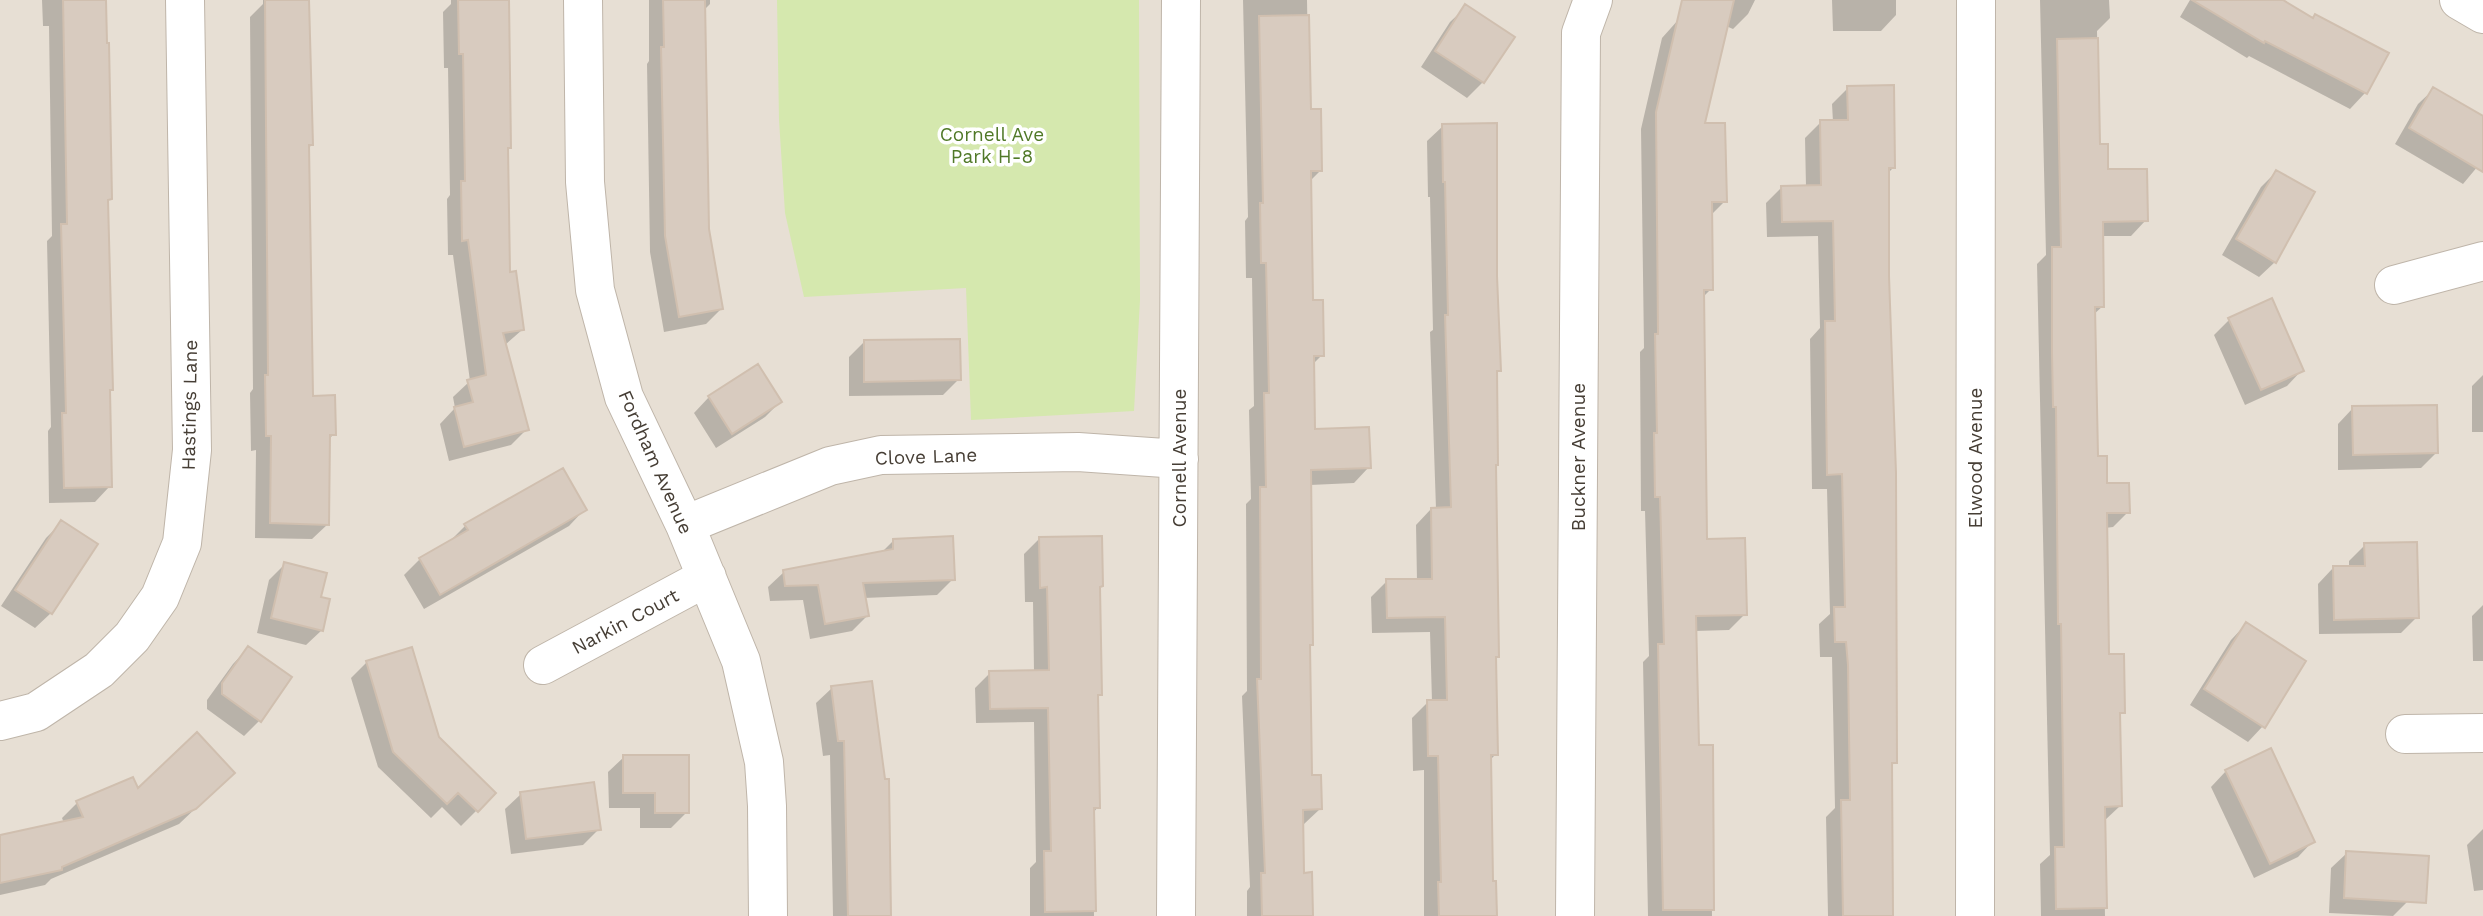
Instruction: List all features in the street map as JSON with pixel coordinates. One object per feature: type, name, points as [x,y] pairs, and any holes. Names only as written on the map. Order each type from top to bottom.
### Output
[{"type":"street","name":"Hastings Lane","points":[[0,721],[36,712],[99,670],[132,637],[160,597],[182,543],[192,450],[185,0]]},
{"type":"street","name":"Fordham Avenue","points":[[583,0],[585,181],[596,290],[624,397],[685,525],[741,661],[764,762],[768,916]]},
{"type":"street","name":"Cornell Avenue","points":[[1176,916],[1181,0]]},
{"type":"street","name":"Buckner Avenue","points":[[1576,916],[1581,33],[1593,0]]},
{"type":"street","name":"Elwood Avenue","points":[[1975,916],[1976,0]]},
{"type":"street","points":[[2459,0],[2483,14]]},
{"type":"street","points":[[2394,285],[2483,261]]},
{"type":"street","name":"Clove Lane","points":[[685,525],[830,467],[881,455],[1078,452],[1179,460]]},
{"type":"street","name":"Narkin Court","points":[[543,665],[707,577]]},
{"type":"street","points":[[2405,734],[2483,733]]},
{"type":"shaded area","points":[[0,0],[2483,0],[2483,916],[0,916]]},
{"type":"green space","name":"Cornell Ave Park H-8","points":[[777,0],[1139,0],[1140,300],[1134,411],[971,420],[966,288],[804,297],[785,213],[779,120]]},
{"type":"building","points":[[63,0],[106,0],[112,199],[108,200],[113,390],[110,390],[112,487],[64,488],[62,413],[66,413],[61,224],[67,224]]},
{"type":"building","points":[[265,0],[309,0],[313,145],[309,145],[313,396],[335,395],[336,435],[330,435],[329,525],[270,523],[271,436],[266,436],[265,375],[268,375]]},
{"type":"building","points":[[458,0],[509,0],[510,272],[516,271],[524,330],[503,333],[529,430],[464,447],[454,407],[473,402],[467,380],[486,375],[468,240],[462,241],[461,181],[465,181],[463,54],[459,54]]},
{"type":"building","points":[[663,0],[705,0],[709,229],[723,309],[679,317],[665,236],[661,47],[664,47]]},
{"type":"building","points":[[1682,0],[1734,0],[1705,123],[1725,123],[1727,202],[1712,202],[1713,290],[1704,290],[1707,539],[1745,538],[1747,615],[1696,616],[1699,745],[1713,745],[1714,910],[1663,910],[1658,644],[1664,644],[1660,497],[1655,497],[1654,433],[1657,433],[1655,334],[1658,334],[1656,112]]},
{"type":"building","points":[[2192,0],[2283,0],[2313,18],[2315,14],[2389,53],[2367,94],[2265,41],[2264,43]]},
{"type":"building","points":[[1465,4],[1515,37],[1484,83],[1435,51]]},
{"type":"building","points":[[1309,15],[1311,109],[1321,109],[1322,171],[1311,171],[1313,300],[1323,300],[1324,356],[1314,356],[1315,429],[1369,427],[1371,468],[1311,470],[1312,775],[1321,775],[1322,809],[1303,810],[1304,873],[1312,872],[1313,916],[1262,916],[1261,873],[1265,873],[1257,679],[1261,679],[1260,487],[1266,487],[1264,393],[1269,393],[1266,263],[1261,263],[1260,203],[1263,203],[1259,16]]},
{"type":"building","points":[[2098,38],[2100,144],[2108,144],[2108,169],[2147,169],[2148,221],[2103,222],[2104,307],[2095,307],[2098,456],[2107,456],[2107,483],[2129,483],[2130,513],[2107,513],[2109,654],[2124,654],[2125,713],[2120,713],[2122,806],[2105,807],[2107,908],[2056,909],[2055,847],[2064,847],[2056,407],[2053,407],[2052,353],[2052,247],[2061,247],[2057,39]]},
{"type":"building","points":[[1894,85],[1895,168],[1889,168],[1889,276],[1896,473],[1897,763],[1892,763],[1893,916],[1843,916],[1841,800],[1850,800],[1848,665],[1846,642],[1835,642],[1834,607],[1845,607],[1842,474],[1827,475],[1825,321],[1835,321],[1833,221],[1782,222],[1781,186],[1821,185],[1820,120],[1848,120],[1847,86]]},
{"type":"building","points":[[2433,87],[2483,116],[2483,172],[2409,128]]},
{"type":"building","points":[[1497,123],[1497,276],[1501,371],[1497,371],[1496,465],[1499,657],[1496,657],[1498,755],[1491,755],[1493,881],[1496,881],[1497,916],[1439,916],[1438,882],[1441,882],[1438,756],[1428,756],[1427,700],[1447,700],[1445,617],[1387,618],[1386,579],[1432,579],[1431,508],[1451,507],[1442,124]]},
{"type":"building","points":[[2276,170],[2315,192],[2276,263],[2236,239]]},
{"type":"building","points":[[2272,298],[2304,371],[2261,390],[2228,318]]},
{"type":"building","points":[[960,339],[961,380],[864,382],[864,340]]},
{"type":"building","points":[[758,364],[782,402],[732,434],[708,396]]},
{"type":"building","points":[[2437,405],[2438,453],[2353,455],[2352,406]]},
{"type":"building","points":[[563,468],[587,510],[440,595],[419,558],[468,530],[464,524]]},
{"type":"building","points":[[61,520],[98,544],[52,614],[15,590]]},
{"type":"building","points":[[953,536],[955,580],[863,583],[869,616],[825,624],[818,585],[785,586],[783,570],[893,549],[893,539]]},
{"type":"building","points":[[1102,536],[1102,695],[1098,695],[1100,808],[1094,808],[1096,911],[1045,912],[1044,851],[1051,851],[1048,708],[990,709],[989,671],[1049,670],[1047,587],[1040,588],[1039,537]]},
{"type":"building","points":[[2417,542],[2419,618],[2334,620],[2333,566],[2365,566],[2364,543]]},
{"type":"building","points":[[284,562],[327,573],[321,597],[330,599],[323,631],[271,618]]},
{"type":"building","points":[[2246,622],[2306,661],[2265,728],[2204,689]]},
{"type":"building","points":[[248,646],[292,677],[261,722],[222,694],[222,683]]},
{"type":"building","points":[[412,647],[439,737],[496,793],[478,812],[458,793],[447,804],[393,752],[366,661]]},
{"type":"building","points":[[872,681],[885,779],[889,779],[891,916],[848,916],[844,741],[838,741],[831,686]]},
{"type":"building","points":[[197,732],[235,773],[196,809],[62,867],[62,870],[0,883],[0,835],[83,817],[76,801],[133,777],[138,788]]},
{"type":"building","points":[[2271,748],[2315,842],[2270,864],[2225,770]]},
{"type":"building","points":[[623,755],[689,755],[689,813],[655,813],[655,793],[623,793]]},
{"type":"building","points":[[594,782],[601,830],[526,839],[520,792]]},
{"type":"building","points":[[2346,851],[2429,856],[2426,903],[2344,898]]}]
